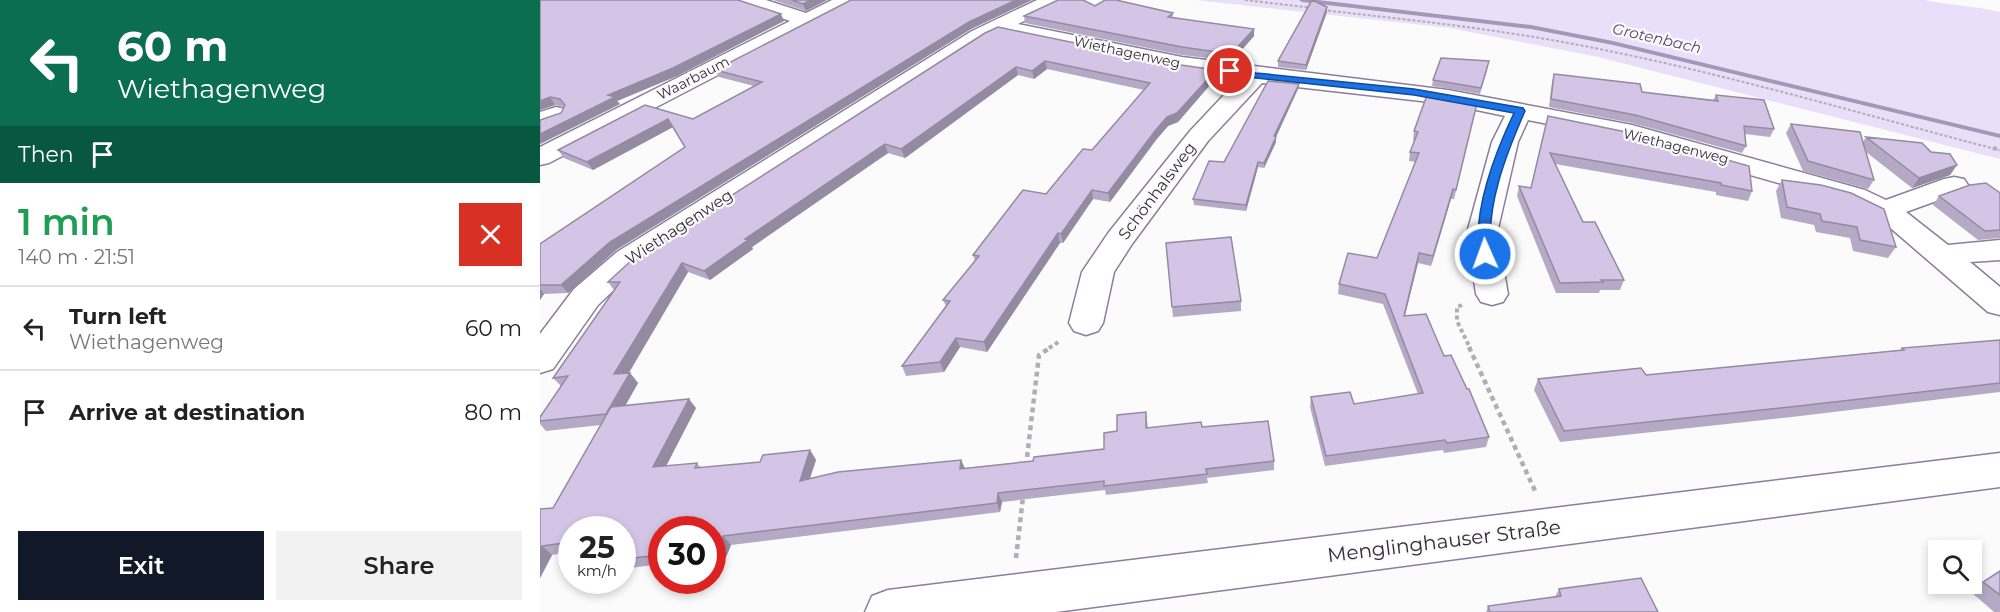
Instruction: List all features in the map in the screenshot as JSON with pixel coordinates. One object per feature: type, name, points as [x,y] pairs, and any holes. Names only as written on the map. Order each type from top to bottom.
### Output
[{"type":"street","points":[[747,0],[806,20]]},
{"type":"street","name":"Waarbaum","points":[[540,157],[847,0]]},
{"type":"street","name":"Wiethagenweg","points":[[540,360],[585,297],[628,259],[979,35],[1053,0]]},
{"type":"street","name":"Wiethagenweg","points":[[997,26],[1138,56],[1256,75],[1414,92],[1520,111],[1666,142],[1845,192],[1885,210],[2000,304]]},
{"type":"street","name":"Schönhalsweg","points":[[1086,323],[1098,272],[1120,239],[1199,136],[1256,75]]},
{"type":"street","points":[[1492,294],[1482,233],[1505,142],[1520,111]]},
{"type":"street","points":[[1885,210],[1954,185]]},
{"type":"street","points":[[1942,255],[2000,250]]},
{"type":"street","name":"Menglinghauser Straße","points":[[888,612],[2000,470]]},
{"type":"path","points":[[1245,0],[1505,31],[1586,46],[1666,64],[2000,150]]},
{"type":"path","points":[[1492,294],[1457,307],[1457,321],[1551,526]]},
{"type":"path","points":[[1026,470],[1039,354],[1086,323]]},
{"type":"path","points":[[1011,598],[1023,493]]},
{"type":"shaded area","points":[[1195,0],[1924,0],[1991,10],[2000,12],[2000,159],[1598,57],[1450,28]]},
{"type":"building","points":[[540,0],[738,0],[781,14],[673,68],[608,95],[615,97],[540,134],[540,120],[561,113],[565,105],[560,99],[550,97],[540,101]]},
{"type":"building","points":[[792,0],[811,0],[803,4]]},
{"type":"building","points":[[851,0],[1016,0],[969,22],[610,242],[561,285],[540,285],[540,244],[685,147],[668,119],[587,162],[558,150],[645,105],[693,119],[762,82],[715,70]]},
{"type":"building","points":[[1058,0],[1083,0],[1095,6],[1105,0],[1116,0],[1173,13],[1168,17],[1254,29],[1231,54],[1182,47],[1024,16]]},
{"type":"building","points":[[1312,0],[1327,7],[1306,65],[1278,61]]},
{"type":"building","points":[[998,27],[1181,65],[1216,70],[1177,113],[1167,117],[1108,193],[1092,190],[1061,234],[1058,233],[984,342],[956,338],[940,362],[902,366],[950,301],[943,300],[979,256],[973,255],[1023,190],[1046,194],[1083,149],[1092,150],[1150,83],[1045,61],[1032,71],[1016,67],[901,149],[885,144],[745,239],[748,240],[704,271],[682,263],[614,374],[630,373],[606,414],[540,421],[540,417],[568,376],[553,378],[620,282],[608,282],[634,258],[985,33]]},
{"type":"building","points":[[1441,58],[1489,61],[1481,88],[1433,80]]},
{"type":"building","points":[[1554,74],[1640,84],[1642,92],[1718,101],[1716,95],[1764,100],[1774,129],[1744,126],[1746,146],[1635,115],[1551,99]]},
{"type":"building","points":[[1268,81],[1299,84],[1264,163],[1258,162],[1246,205],[1193,199],[1209,161],[1224,162]]},
{"type":"building","points":[[1427,95],[1477,103],[1456,190],[1453,189],[1433,256],[1419,253],[1404,316],[1426,314],[1444,356],[1451,355],[1469,389],[1489,437],[1447,443],[1445,440],[1326,456],[1311,397],[1350,392],[1354,404],[1423,393],[1385,294],[1339,284],[1348,253],[1377,258],[1419,153],[1410,152],[1418,132],[1414,131]]},
{"type":"building","points":[[1548,116],[1631,133],[1749,166],[1752,191],[1721,185],[1721,183],[1550,153],[1583,222],[1595,222],[1624,280],[1560,283],[1519,186],[1531,188]]},
{"type":"building","points":[[1791,124],[1860,132],[1874,180],[1808,161]]},
{"type":"building","points":[[1866,137],[1922,143],[1931,152],[1950,154],[1957,165],[1919,178]]},
{"type":"building","points":[[1782,180],[1821,185],[1851,193],[1884,209],[1896,247],[1860,240],[1857,227],[1822,221],[1820,214],[1787,207]]},
{"type":"building","points":[[1986,183],[2000,193],[2000,230],[1985,231],[1939,196],[1970,185]]},
{"type":"building","points":[[1231,237],[1241,301],[1172,307],[1166,243]]},
{"type":"building","points":[[2000,340],[2000,383],[1564,431],[1538,379],[1641,368],[1646,375]]},
{"type":"building","points":[[689,399],[653,467],[697,463],[695,468],[760,462],[763,455],[810,450],[800,481],[838,472],[961,460],[960,469],[1033,461],[1034,457],[1104,449],[1104,433],[1117,431],[1117,415],[1146,412],[1146,428],[1201,422],[1202,427],[1268,421],[1274,461],[1206,469],[1207,474],[1104,486],[1104,481],[998,493],[997,503],[726,536],[726,516],[648,516],[648,556],[636,558],[636,516],[558,516],[558,544],[542,546],[540,550],[540,509],[553,508],[611,407]]},
{"type":"building","points":[[2000,571],[2000,595],[1983,582]]},
{"type":"building","points":[[1641,578],[1658,612],[1490,612],[1488,606],[1561,596],[1559,589]]},
{"type":"waterway","name":"Grotenbach","points":[[1302,0],[1531,27],[1613,43],[2000,136]]},
{"type":"route","points":[[1230,71],[1414,92],[1520,111],[1505,142],[1495,176],[1482,233],[1485,254]]}]
